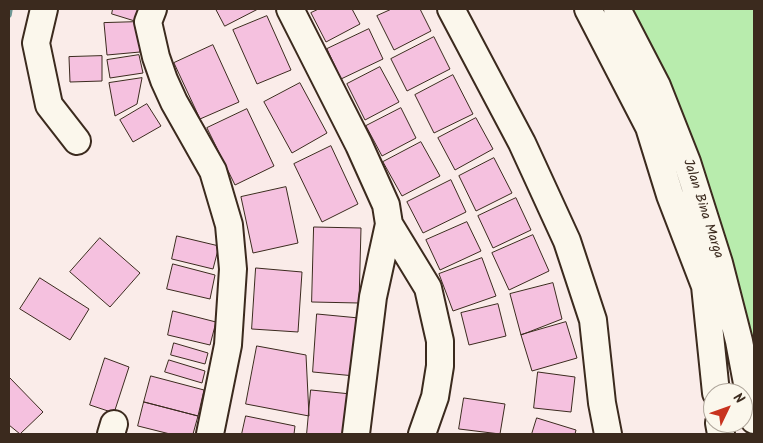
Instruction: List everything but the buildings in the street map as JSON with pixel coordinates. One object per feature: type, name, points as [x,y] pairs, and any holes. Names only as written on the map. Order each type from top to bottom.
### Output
[{"type":"street","points":[[44,9],[36,43],[49,106],[77,141]]},
{"type":"street","points":[[153,9],[148,22],[156,57],[164,80],[174,102],[213,171],[229,225],[232,269],[228,345],[210,434]]},
{"type":"street","points":[[290,9],[359,145],[386,205],[389,224],[373,297],[356,434]]},
{"type":"street","points":[[451,9],[522,143],[568,241],[593,320],[602,403],[608,434]]},
{"type":"street","name":"Jalan Bina Marga","points":[[588,9],[649,127],[670,195],[705,286],[715,383]]},
{"type":"street","name":"Jalan Bina Marga","points":[[617,9],[657,86],[688,162],[719,263],[739,341],[754,420]]},
{"type":"street","points":[[389,224],[428,288],[440,341],[440,366],[435,397],[422,434]]},
{"type":"green space","points":[[616,9],[754,9],[754,429],[753,383],[746,383],[741,352]]},
{"type":"waterway","points":[[9,15],[10,9]]}]
